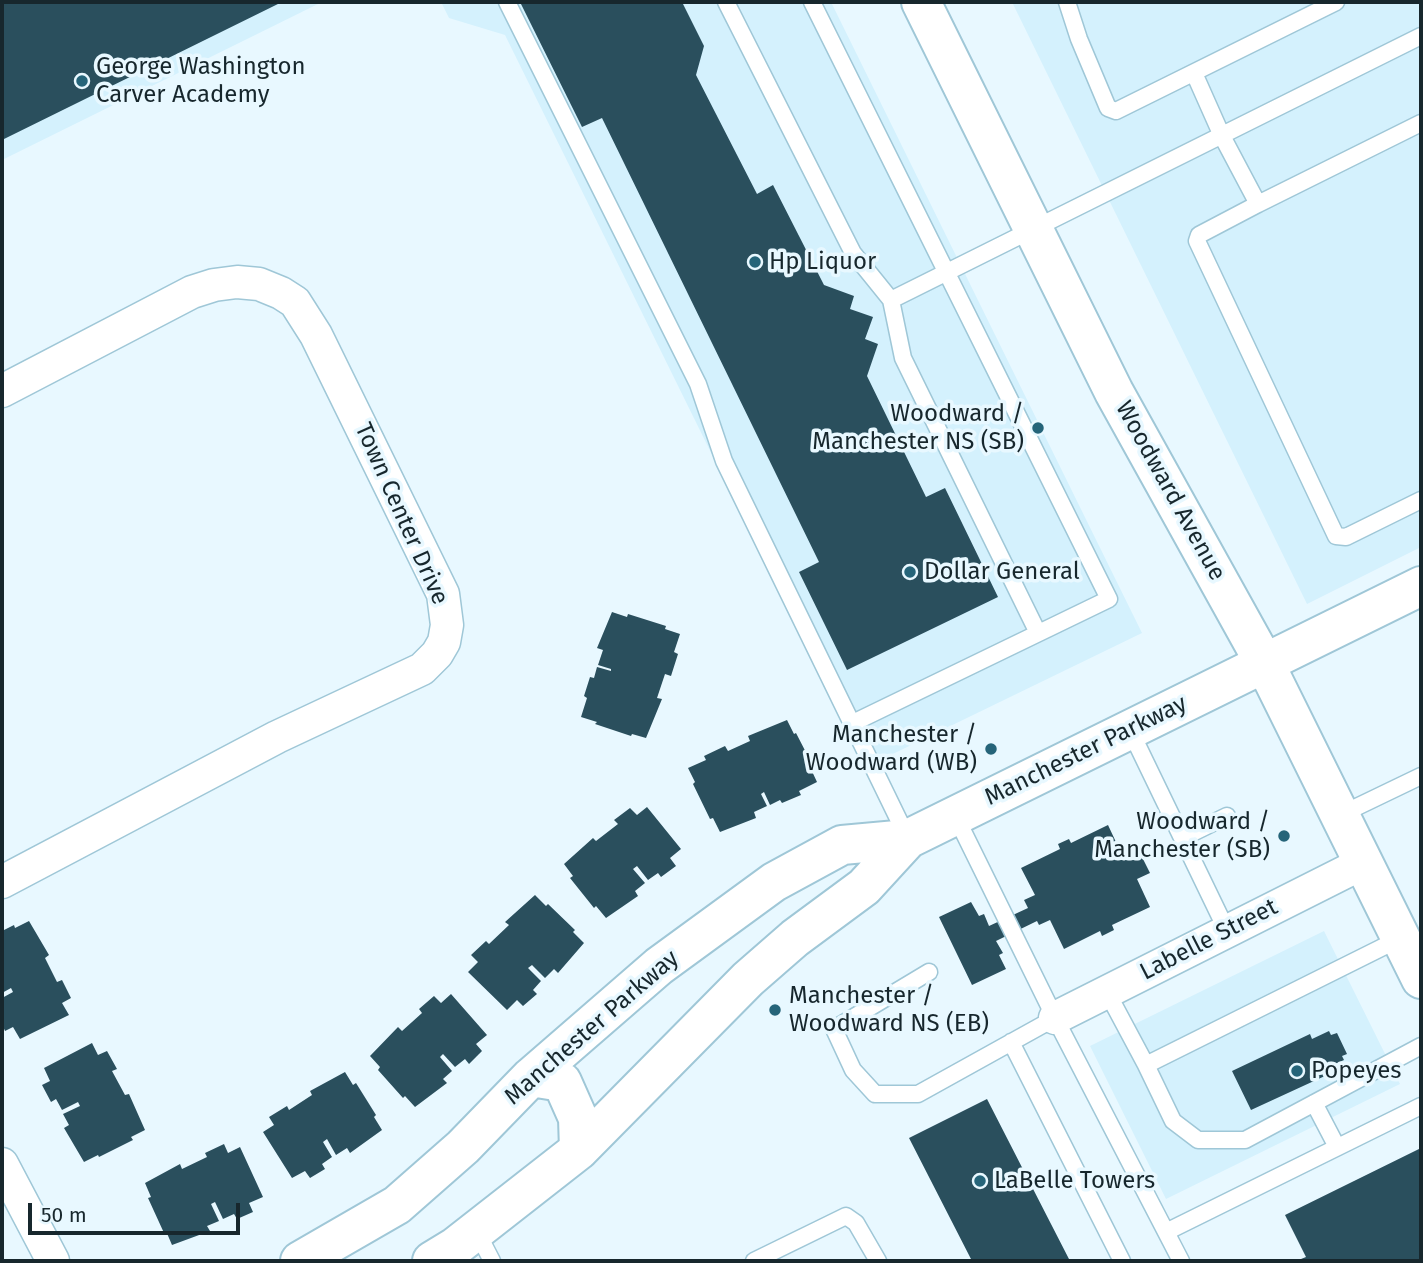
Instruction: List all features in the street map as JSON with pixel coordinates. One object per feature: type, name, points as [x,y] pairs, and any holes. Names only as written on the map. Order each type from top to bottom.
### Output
[{"type":"street","name":"Woodward Avenue","points":[[921,2],[1115,392],[1265,664],[1421,979]]},
{"type":"street","name":"Town Center Drive","points":[[2,391],[192,292],[237,282],[259,284],[281,293],[295,302],[323,347],[443,594],[447,625],[444,642],[422,670],[277,737],[2,882]]},
{"type":"street","name":"Manchester Parkway","points":[[432,1261],[484,1246],[748,979],[795,939],[864,887],[908,839],[1421,586]]},
{"type":"street","name":"Manchester Parkway","points":[[300,1261],[397,1205],[463,1147],[531,1077],[659,966],[774,882],[842,845],[908,839]]},
{"type":"street","name":"Labelle Street","points":[[1055,1018],[1363,863]]},
{"type":"street","points":[[531,1077],[562,1082],[578,1118],[579,1150]]},
{"type":"street","points":[[2,1164],[53,1261]]},
{"type":"street","points":[[324,1261],[350,1234]]},
{"type":"lane","points":[[507,2],[698,384],[724,461],[908,839]]},
{"type":"lane","points":[[726,2],[853,253],[891,300],[903,358],[1038,633]]},
{"type":"lane","points":[[812,2],[1109,599],[859,720],[856,732]]},
{"type":"lane","points":[[1067,2],[1079,39],[1108,108],[1115,111],[1335,2]]},
{"type":"lane","points":[[891,300],[1421,36]]},
{"type":"lane","points":[[1194,73],[1222,136],[1258,204]]},
{"type":"lane","points":[[1421,123],[1199,235],[1197,241],[1336,536],[1346,537],[1421,500]]},
{"type":"lane","points":[[1130,730],[1227,931]]},
{"type":"lane","points":[[1339,815],[1421,776]]},
{"type":"lane","points":[[955,815],[1055,1018],[1181,1261]]},
{"type":"lane","points":[[1182,838],[1227,816]]},
{"type":"lane","points":[[1146,1065],[1401,938]]},
{"type":"lane","points":[[929,972],[834,1029],[853,1070],[874,1094],[918,1094],[1055,1018]]},
{"type":"lane","points":[[1107,992],[1173,1121],[1198,1140],[1245,1140],[1421,1046]]},
{"type":"lane","points":[[1011,1042],[1122,1261]]},
{"type":"lane","points":[[1314,1103],[1337,1147]]},
{"type":"lane","points":[[1166,1232],[1421,1106]]},
{"type":"lane","points":[[754,1261],[846,1216],[856,1223],[878,1261]]},
{"type":"shaded area","name":"George Washington Carver Academy","points":[[2,2],[322,2],[2,160]]},
{"type":"shaded area","points":[[441,2],[831,2],[1142,633],[866,767],[505,35],[449,18]]},
{"type":"shaded area","points":[[1012,2],[1421,2],[1421,547],[1307,604]]},
{"type":"shaded area","points":[[1324,931],[1400,1084],[1166,1199],[1090,1046]]},
{"type":"building","name":"George Washington Carver Academy","points":[[2,2],[282,2],[2,140]]},
{"type":"building","points":[[520,2],[682,2],[704,46],[696,75],[757,194],[773,185],[824,285],[854,296],[850,309],[873,317],[865,339],[878,344],[867,376],[926,497],[945,488],[998,597],[847,670],[799,572],[819,562],[602,118],[582,127]]},
{"type":"building","points":[[612,612],[666,626],[665,629],[680,634],[674,652],[678,654],[671,676],[665,674],[657,698],[662,699],[646,738],[632,734],[631,736],[581,717],[590,677],[594,678],[597,667],[611,671],[598,665],[603,650],[597,648]]},
{"type":"building","points":[[787,720],[813,766],[810,767],[817,782],[799,791],[801,795],[782,803],[780,800],[770,805],[764,792],[761,794],[767,806],[754,812],[756,818],[720,832],[713,818],[710,819],[688,768],[706,760],[704,756],[725,746],[728,751],[750,741],[748,736]]},
{"type":"building","points":[[647,807],[681,849],[670,858],[676,866],[661,877],[658,873],[648,880],[637,866],[633,869],[645,883],[635,891],[638,896],[606,918],[596,906],[594,908],[570,878],[573,876],[564,864],[593,838],[596,841],[618,824],[614,820],[630,808],[637,815]]},
{"type":"building","points":[[1108,825],[1122,855],[1137,847],[1150,873],[1137,879],[1150,907],[1112,925],[1114,930],[1102,936],[1100,931],[1064,949],[1050,920],[1039,925],[1037,921],[996,941],[1003,953],[999,955],[1006,969],[972,985],[939,917],[971,902],[979,916],[984,914],[989,926],[1028,908],[1024,900],[1035,895],[1021,868],[1060,849],[1058,844],[1069,839],[1071,843]]},
{"type":"building","points":[[535,895],[575,930],[573,932],[584,943],[558,973],[554,969],[545,978],[532,965],[528,968],[541,981],[533,990],[537,994],[523,1006],[517,1000],[507,1010],[468,972],[478,962],[471,955],[486,941],[489,944],[509,925],[505,922]]},
{"type":"building","points":[[29,921],[49,955],[45,958],[57,982],[62,980],[71,998],[62,1003],[69,1015],[20,1039],[13,1027],[5,1031],[2,1024],[2,998],[13,992],[11,988],[2,993],[2,931]]},
{"type":"building","points":[[451,994],[487,1035],[476,1044],[482,1051],[469,1064],[465,1059],[455,1067],[443,1054],[440,1057],[452,1071],[443,1079],[447,1083],[415,1107],[405,1096],[403,1098],[378,1070],[380,1067],[370,1056],[398,1027],[402,1031],[422,1013],[419,1009],[434,996],[441,1003]]},
{"type":"building","points":[[1329,1031],[1331,1035],[1337,1033],[1347,1054],[1342,1056],[1344,1060],[1324,1069],[1327,1075],[1251,1110],[1232,1071],[1310,1034],[1312,1039]]},
{"type":"building","points":[[92,1043],[98,1055],[107,1051],[117,1069],[112,1071],[125,1095],[129,1094],[145,1130],[131,1137],[133,1140],[84,1162],[64,1128],[69,1125],[63,1114],[80,1106],[78,1102],[62,1110],[56,1099],[51,1102],[42,1085],[50,1081],[44,1068]]},
{"type":"building","points":[[345,1072],[353,1085],[356,1083],[382,1130],[350,1153],[347,1148],[336,1155],[327,1139],[323,1142],[332,1157],[322,1164],[325,1169],[310,1178],[305,1171],[292,1178],[263,1132],[274,1125],[269,1117],[287,1106],[289,1110],[312,1095],[310,1091]]},
{"type":"building","name":"LaBelle Towers","points":[[987,1099],[1070,1261],[972,1261],[909,1138]]},
{"type":"building","points":[[224,1144],[228,1153],[240,1147],[263,1197],[249,1203],[253,1212],[237,1219],[234,1214],[223,1219],[215,1202],[211,1204],[219,1221],[207,1226],[210,1231],[172,1245],[148,1198],[151,1197],[145,1183],[180,1164],[182,1169],[207,1157],[205,1153]]},
{"type":"building","points":[[1421,1148],[1421,1261],[1296,1261],[1306,1257],[1285,1215]]},
{"type":"place","name":"George Washington Carver Academy","points":[[82,81]]},
{"type":"place","name":"Hp Liquor","points":[[755,262]]},
{"type":"place","name":"Woodward / Manchester NS (SB)","points":[[1038,428]]},
{"type":"place","name":"Dollar General","points":[[910,572]]},
{"type":"place","name":"Manchester / Woodward (WB)","points":[[991,749]]},
{"type":"place","name":"Woodward / Manchester (SB)","points":[[1284,836]]},
{"type":"place","name":"Manchester / Woodward NS (EB)","points":[[775,1010]]},
{"type":"place","name":"Popeyes","points":[[1297,1071]]},
{"type":"place","name":"LaBelle Towers","points":[[980,1181]]}]
